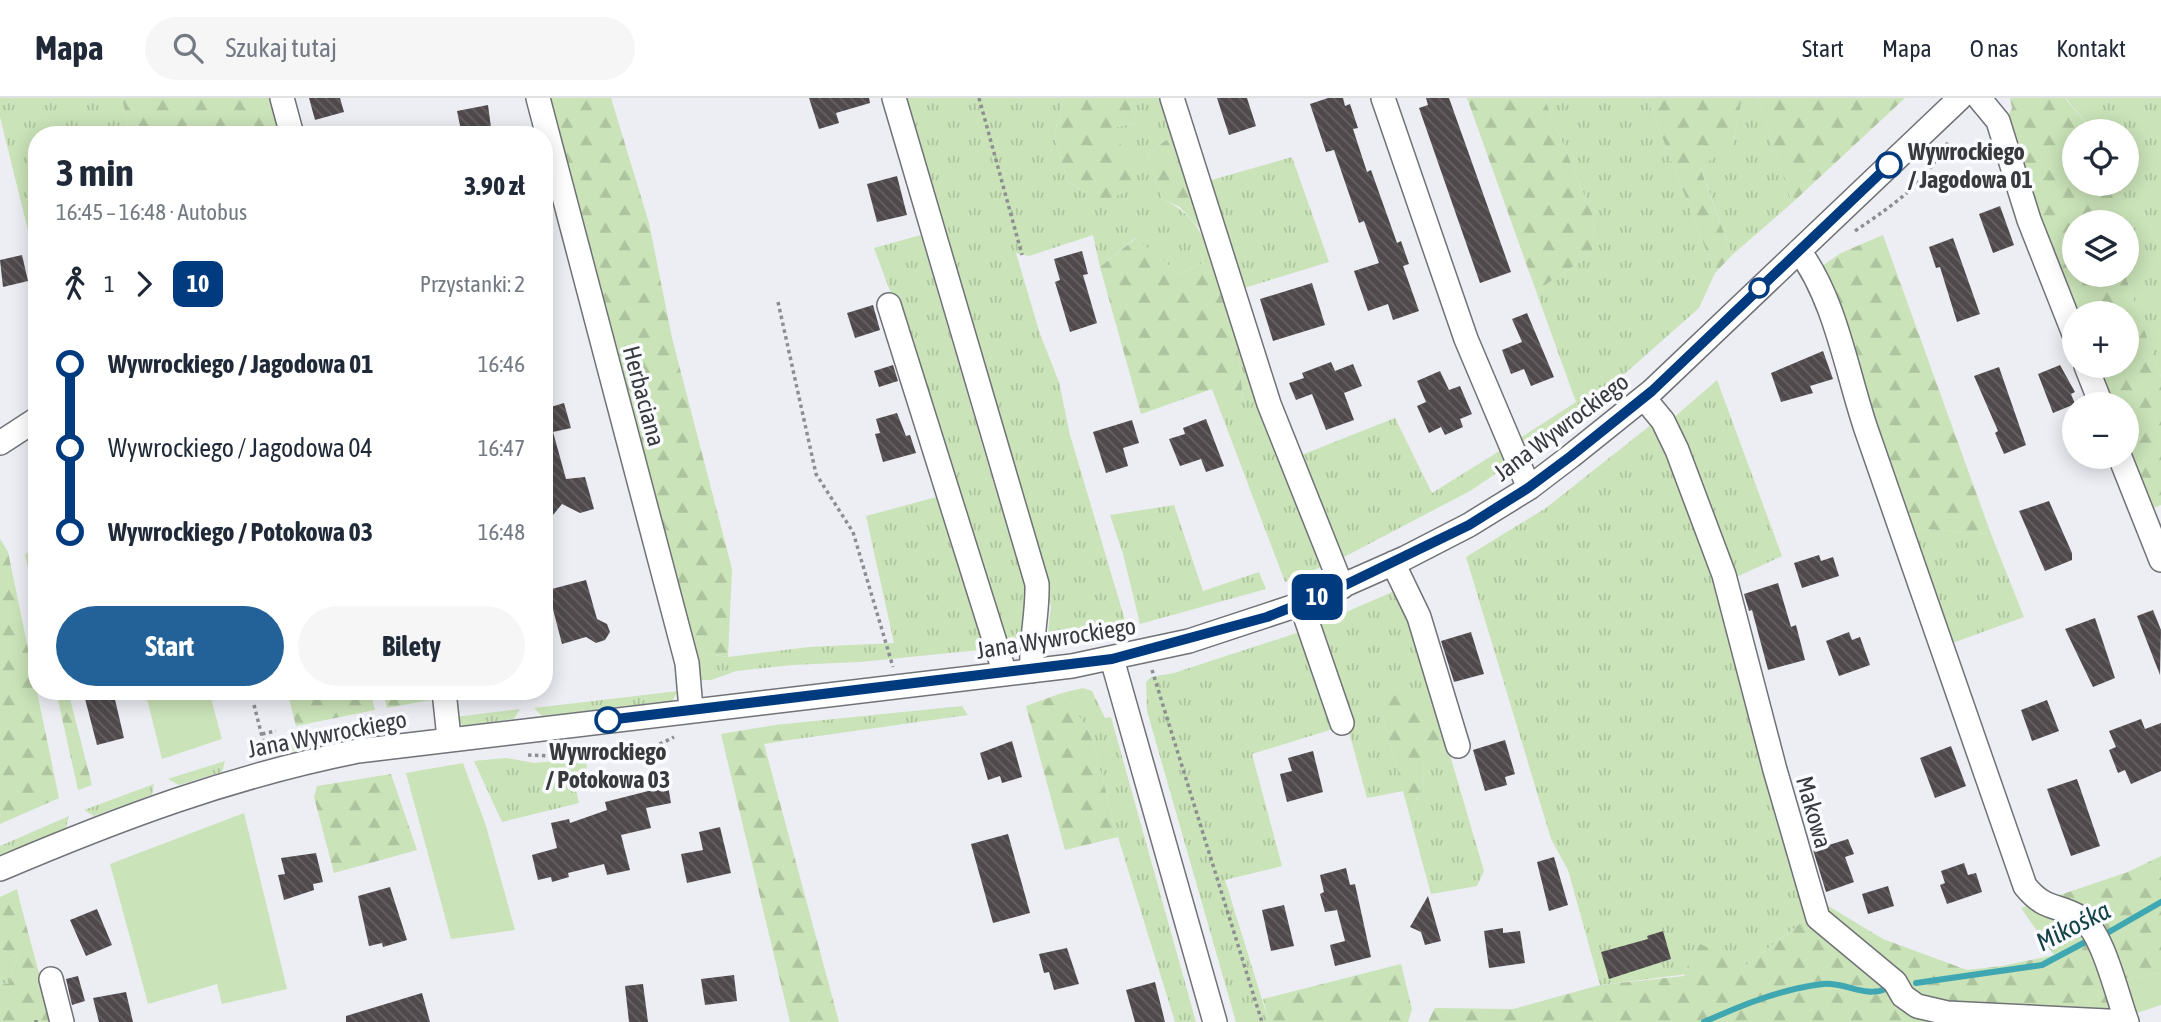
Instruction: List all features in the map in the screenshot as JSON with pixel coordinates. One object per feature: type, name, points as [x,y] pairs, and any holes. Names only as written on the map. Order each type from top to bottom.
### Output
[{"type":"street","points":[[282,98],[290,126]]},
{"type":"street","name":"Herbaciana","points":[[538,98],[545,126]]},
{"type":"street","points":[[894,98],[1037,584],[1037,608],[1030,648],[1032,671]]},
{"type":"street","points":[[1172,98],[1192,170],[1269,404],[1342,587]]},
{"type":"street","points":[[1383,98],[1461,327],[1528,488]]},
{"type":"street","name":"Jana Wywrockiego","points":[[0,869],[110,822],[240,779],[358,751],[691,709],[1032,671],[1112,659],[1189,641],[1301,604],[1394,563],[1469,525],[1528,488],[1644,398],[1960,98]]},
{"type":"street","points":[[1979,98],[1998,121],[2029,220],[2062,304]]},
{"type":"street","name":"Herbaciana","points":[[553,155],[687,663],[691,709]]},
{"type":"street","name":"Makowa","points":[[1644,398],[1663,421],[1677,450],[1724,575],[1775,770],[1818,918],[1895,982],[1903,996],[1917,1006],[1947,1013],[2127,1022],[2098,941],[2082,919],[2048,907],[2025,886],[1855,396],[1824,295],[1810,266],[1799,251]]},
{"type":"street","points":[[889,304],[1005,674]]},
{"type":"street","points":[[0,443],[28,425]]},
{"type":"street","points":[[2125,469],[2161,560]]},
{"type":"street","points":[[1394,563],[1419,617],[1458,746]]},
{"type":"street","points":[[1301,604],[1342,723]]},
{"type":"street","points":[[1112,659],[1215,1022]]},
{"type":"street","points":[[445,700],[449,738]]},
{"type":"street","points":[[51,979],[62,1022]]},
{"type":"path","points":[[978,98],[1023,256]]},
{"type":"path","points":[[778,302],[816,474],[853,532],[890,660]]},
{"type":"path","points":[[1152,669],[1262,1022]]},
{"type":"path","points":[[254,705],[265,748]]},
{"type":"path","points":[[262,734],[276,731]]},
{"type":"path","points":[[519,755],[590,758],[635,752],[680,732]]},
{"type":"green space","points":[[0,98],[122,98],[128,126],[28,126],[28,231],[0,117]]},
{"type":"green space","points":[[122,98],[274,98],[282,126],[128,126]]},
{"type":"green space","points":[[550,98],[611,98],[649,223],[672,338],[732,569],[728,657],[694,652],[629,392],[576,212]]},
{"type":"green space","points":[[901,98],[1063,98],[1054,137],[1068,182],[1100,202],[1133,167],[1111,128],[1136,123],[1127,98],[1162,98],[1172,135],[1148,155],[1162,199],[1181,210],[1194,223],[1212,259],[1179,274],[1135,238],[1100,267],[1093,235],[1029,256],[1016,253],[1040,334],[1059,382],[1070,435],[1127,627],[1047,641],[1051,606],[1011,485]]},
{"type":"green space","points":[[1063,98],[1127,98],[1136,123],[1112,128],[1133,167],[1132,190],[1100,202],[1068,182],[1054,137]]},
{"type":"green space","points":[[1467,98],[1544,98],[1595,221],[1592,254],[1536,291]]},
{"type":"green space","points":[[1544,98],[1647,98],[1715,273],[1699,308],[1621,377],[1527,452],[1520,438],[1576,402],[1536,291],[1592,254],[1595,221]]},
{"type":"green space","points":[[1647,98],[1742,98],[1733,145],[1700,167],[1732,255],[1715,273]]},
{"type":"green space","points":[[1742,98],[1757,98],[1792,203],[1732,255],[1700,166],[1733,145]]},
{"type":"green space","points":[[1757,98],[1905,98],[1792,203]]},
{"type":"green space","points":[[2010,98],[2065,98],[2083,119],[2062,119],[2062,196],[2116,196],[2117,210],[2062,210],[2062,280],[2005,123],[2012,108]]},
{"type":"green space","points":[[2066,98],[2161,98],[2161,377],[2139,315],[2139,301],[2134,301],[2129,287],[2139,287],[2139,210],[2117,210],[2115,196],[2139,196],[2139,119],[2083,119]]},
{"type":"green space","points":[[1172,135],[1202,231],[1180,207],[1162,199],[1148,155]]},
{"type":"green space","points":[[1292,157],[1329,262],[1241,289],[1208,181]]},
{"type":"green space","points":[[921,235],[995,488],[1033,601],[1026,646],[1005,648],[922,377],[874,248]]},
{"type":"green space","points":[[1883,235],[1991,534],[1925,529],[1909,534],[1819,268],[1841,253]]},
{"type":"green space","points":[[1136,238],[1179,274],[1212,259],[1237,333],[1243,400],[1212,389],[1141,414],[1100,267]]},
{"type":"green space","points":[[2065,287],[2129,287],[2134,301],[2070,301]]},
{"type":"green space","points":[[2139,315],[2161,377],[2161,505],[2146,511],[2130,469],[2139,469],[2139,392],[2103,392],[2097,378],[2139,378]]},
{"type":"green space","points":[[1237,333],[1326,565],[1285,582],[1212,389],[1243,400]]},
{"type":"green space","points":[[1717,380],[1782,556],[1732,579],[1671,420]]},
{"type":"green space","points":[[1395,418],[1432,493],[1501,450],[1506,467],[1470,491],[1344,557],[1333,552],[1299,456]]},
{"type":"green space","points":[[1652,424],[1677,470],[1720,584],[1806,919],[1744,967],[1600,985],[1568,870],[1551,839],[1466,557],[1546,508]]},
{"type":"green space","points":[[944,495],[989,649],[860,662],[792,665],[736,671],[711,680],[698,680],[694,652],[728,657],[809,647],[894,643],[866,516]]},
{"type":"green space","points":[[1174,505],[1203,591],[1259,572],[1266,589],[1140,624],[1123,554],[1110,515]]},
{"type":"green space","points":[[1925,529],[1991,534],[2024,617],[1947,645],[1909,534]]},
{"type":"green space","points":[[0,539],[8,552],[28,648],[28,700],[39,700],[59,798],[0,824]]},
{"type":"green space","points":[[1397,590],[1407,607],[1442,723],[1410,700],[1381,710],[1403,791],[1367,798],[1339,695],[1316,625]]},
{"type":"green space","points":[[1303,631],[1333,729],[1252,754],[1282,866],[1225,880],[1269,1022],[1236,1022],[1147,711],[1146,682],[1151,677],[1174,673]]},
{"type":"green space","points":[[1083,688],[1092,691],[1105,718],[1111,717],[1196,1022],[1175,1022],[1118,837],[1090,732],[1062,693]]},
{"type":"green space","points":[[678,691],[672,701],[542,716],[534,708]]},
{"type":"green space","points":[[1062,693],[1090,732],[1118,837],[1065,850],[1026,706]]},
{"type":"green space","points":[[1386,693],[1410,699],[1442,723],[1447,745],[1424,762],[1422,786],[1410,817],[1381,710]]},
{"type":"green space","points":[[58,700],[70,700],[92,785],[78,790]]},
{"type":"green space","points":[[147,700],[211,700],[222,739],[162,759]]},
{"type":"green space","points":[[289,700],[372,700],[375,710],[296,726]]},
{"type":"green space","points":[[385,700],[431,700],[387,708]]},
{"type":"green space","points":[[962,706],[968,715],[783,741],[775,725]]},
{"type":"green space","points":[[520,709],[514,719],[463,726],[455,717]]},
{"type":"green space","points":[[775,725],[783,741],[764,744],[839,1022],[790,1022],[721,734]]},
{"type":"green space","points":[[375,727],[370,738],[296,753],[287,745]]},
{"type":"green space","points":[[1447,745],[1484,871],[1477,886],[1431,894],[1410,817],[1422,786],[1424,762]]},
{"type":"green space","points":[[506,758],[534,763],[587,758],[586,778],[574,782],[579,803],[502,822],[474,761]]},
{"type":"green space","points":[[225,761],[222,772],[179,785],[168,779]]},
{"type":"green space","points":[[463,763],[486,826],[515,930],[451,939],[406,773]]},
{"type":"green space","points":[[391,774],[417,850],[334,873],[314,797],[317,786]]},
{"type":"green space","points":[[154,784],[152,795],[94,816],[84,810]]},
{"type":"green space","points":[[244,813],[287,989],[222,1004],[217,984],[148,1004],[110,864]]},
{"type":"green space","points":[[69,816],[66,828],[0,856],[0,846]]},
{"type":"green space","points":[[2161,856],[2161,973],[2120,979],[2111,949],[2048,899],[2128,872]]},
{"type":"green space","points":[[17,889],[52,1022],[0,1022],[0,983],[8,984],[18,957],[0,949],[0,897]]},
{"type":"green space","points":[[1825,904],[1883,939],[1967,970],[2054,955],[2021,908],[2033,904],[2082,925],[2120,1016],[1937,1005],[1914,998],[1827,920]]},
{"type":"green space","points":[[1806,919],[1849,952],[1901,1008],[1958,1022],[1428,1022],[1435,1008],[1513,1009],[1600,985],[1684,976],[1697,942],[1744,967]]},
{"type":"green space","points":[[0,949],[18,957],[8,984],[0,983]]},
{"type":"green space","points":[[1401,964],[1412,1009],[1408,1022],[1269,1022],[1263,999]]},
{"type":"green space","points":[[2161,973],[2161,1005],[2131,1015],[2120,979]]},
{"type":"building","points":[[309,98],[340,98],[344,112],[315,120]]},
{"type":"building","points":[[809,98],[869,98],[870,103],[836,113],[839,123],[819,129]]},
{"type":"building","points":[[1217,98],[1247,98],[1256,126],[1229,135]]},
{"type":"building","points":[[1328,98],[1343,98],[1345,106],[1350,104],[1358,128],[1353,129],[1367,172],[1371,170],[1397,243],[1401,241],[1409,264],[1403,266],[1419,311],[1393,320],[1388,304],[1368,311],[1354,271],[1379,263],[1364,221],[1359,223],[1334,150],[1326,152],[1310,104]]},
{"type":"building","points":[[1426,98],[1449,98],[1511,272],[1480,283],[1419,108],[1428,105]]},
{"type":"building","points":[[488,105],[491,126],[460,126],[457,111]]},
{"type":"building","points":[[897,176],[907,215],[877,222],[867,184]]},
{"type":"building","points":[[2000,206],[2014,245],[1993,253],[1979,214]]},
{"type":"building","points":[[1953,238],[1980,314],[1957,322],[1940,267],[1936,268],[1929,247]]},
{"type":"building","points":[[1082,251],[1088,274],[1083,275],[1097,323],[1070,332],[1055,282],[1060,280],[1054,259]]},
{"type":"building","points":[[22,255],[28,281],[3,287],[0,260]]},
{"type":"building","points":[[1312,283],[1325,325],[1273,341],[1260,299]]},
{"type":"building","points":[[873,305],[880,330],[855,338],[847,313]]},
{"type":"building","points":[[1527,313],[1554,377],[1531,386],[1524,369],[1511,374],[1502,350],[1522,342],[1512,319]]},
{"type":"building","points":[[1823,351],[1833,379],[1810,386],[1813,393],[1781,402],[1771,373]]},
{"type":"building","points":[[1331,362],[1335,371],[1353,364],[1362,386],[1344,393],[1354,420],[1326,430],[1312,394],[1296,400],[1289,383],[1304,378],[1302,373]]},
{"type":"building","points":[[893,365],[898,381],[879,387],[874,371]]},
{"type":"building","points":[[2060,365],[2062,378],[2067,378],[2075,392],[2062,392],[2062,409],[2053,413],[2038,374]]},
{"type":"building","points":[[1999,367],[2026,445],[2004,454],[1995,433],[1998,431],[1974,376]]},
{"type":"building","points":[[1440,371],[1449,390],[1460,386],[1472,414],[1460,419],[1463,427],[1445,435],[1441,427],[1429,433],[1417,406],[1426,402],[1417,381]]},
{"type":"building","points":[[564,403],[571,428],[553,432],[553,406]]},
{"type":"building","points":[[897,413],[906,436],[910,435],[916,453],[883,462],[875,434],[880,433],[876,419]]},
{"type":"building","points":[[1206,419],[1224,466],[1206,472],[1201,459],[1180,466],[1169,439],[1185,434],[1183,428]]},
{"type":"building","points":[[1132,420],[1139,443],[1123,448],[1128,466],[1106,473],[1093,432]]},
{"type":"building","points":[[553,432],[566,479],[585,477],[594,509],[580,513],[562,504],[553,515]]},
{"type":"building","points":[[2049,501],[2072,553],[2072,560],[2045,571],[2019,511]]},
{"type":"building","points":[[1819,555],[1821,561],[1833,557],[1839,576],[1802,588],[1794,563]]},
{"type":"building","points":[[586,580],[597,619],[607,624],[610,632],[605,640],[596,643],[586,637],[562,644],[553,609],[553,589]]},
{"type":"building","points":[[1778,583],[1791,627],[1796,625],[1805,660],[1768,670],[1752,610],[1749,611],[1744,594]]},
{"type":"building","points":[[2153,610],[2161,630],[2160,675],[2137,616]]},
{"type":"building","points":[[2095,618],[2115,678],[2093,687],[2065,629]]},
{"type":"building","points":[[1471,632],[1484,674],[1454,682],[1441,641]]},
{"type":"building","points":[[1849,632],[1852,640],[1860,637],[1870,665],[1839,676],[1826,641]]},
{"type":"building","points":[[85,700],[115,700],[124,738],[97,745]]},
{"type":"building","points":[[2047,700],[2059,731],[2032,741],[2021,710]]},
{"type":"building","points":[[2141,719],[2145,729],[2161,723],[2161,771],[2131,784],[2125,770],[2118,773],[2109,750],[2116,747],[2109,731]]},
{"type":"building","points":[[1505,740],[1515,774],[1505,777],[1507,785],[1485,791],[1473,750]]},
{"type":"building","points":[[1012,741],[1022,777],[1002,783],[1000,776],[988,780],[980,753]]},
{"type":"building","points":[[1951,746],[1966,786],[1935,798],[1920,758]]},
{"type":"building","points":[[1313,751],[1323,792],[1287,802],[1280,774],[1292,771],[1288,758]]},
{"type":"building","points":[[2077,779],[2100,846],[2071,856],[2047,789]]},
{"type":"building","points":[[668,786],[671,803],[646,808],[651,828],[621,835],[630,870],[607,875],[604,864],[568,873],[569,877],[552,882],[551,877],[538,880],[532,855],[557,848],[551,823],[569,819],[570,823],[607,810],[605,802]]},
{"type":"building","points":[[720,827],[731,873],[687,883],[681,854],[703,850],[699,832]]},
{"type":"building","points":[[1008,834],[1030,913],[993,923],[971,844]]},
{"type":"building","points":[[1848,839],[1854,854],[1845,857],[1854,882],[1826,892],[1813,850]]},
{"type":"building","points":[[316,853],[323,882],[313,884],[314,890],[284,900],[278,875],[285,874],[281,858]]},
{"type":"building","points":[[1554,857],[1568,905],[1549,911],[1537,862]]},
{"type":"building","points":[[1964,863],[1968,875],[1976,873],[1982,892],[1947,904],[1940,885],[1945,883],[1941,871]]},
{"type":"building","points":[[1346,868],[1350,885],[1355,884],[1371,957],[1335,966],[1330,945],[1345,941],[1337,910],[1325,912],[1320,894],[1324,892],[1320,875]]},
{"type":"building","points":[[1888,886],[1894,906],[1868,914],[1862,894]]},
{"type":"building","points":[[390,887],[407,940],[383,947],[382,943],[369,946],[358,896]]},
{"type":"building","points":[[1428,896],[1441,941],[1425,945],[1421,932],[1410,927]]},
{"type":"building","points":[[1284,905],[1294,946],[1271,951],[1262,910]]},
{"type":"building","points":[[97,909],[112,945],[86,956],[70,920]]},
{"type":"building","points":[[1503,928],[1503,933],[1520,931],[1525,963],[1489,968],[1484,931]]},
{"type":"building","points":[[1663,931],[1671,959],[1609,979],[1601,952],[1648,939],[1647,936]]},
{"type":"building","points":[[1067,948],[1079,984],[1054,990],[1049,972],[1044,973],[1039,954]]},
{"type":"building","points":[[734,975],[737,1001],[705,1005],[701,979]]},
{"type":"building","points":[[78,976],[85,1001],[72,1005],[66,979]]},
{"type":"building","points":[[1155,982],[1165,1022],[1135,1022],[1126,990]]},
{"type":"building","points":[[643,984],[648,1022],[629,1022],[625,986]]},
{"type":"building","points":[[126,992],[133,1022],[99,1022],[93,998]]},
{"type":"building","points":[[422,993],[430,1022],[346,1022],[346,1016]]},
{"type":"waterway","name":"Mikośka","points":[[2102,936],[2161,902]]},
{"type":"waterway","name":"Mikośka","points":[[1916,983],[2042,965],[2091,939]]},
{"type":"waterway","name":"Mikośka","points":[[1704,1022],[1762,999],[1807,986],[1831,984],[1870,992],[1886,989]]},
{"type":"bus line","name":"10","points":[[608,720],[1072,666],[1112,659],[1189,641],[1267,617],[1339,588],[1469,525],[1528,488],[1571,456],[1652,391],[1889,165]]},
{"type":"place","name":"Wywrockiego / Jagodowa 01","points":[[1889,165]]},
{"type":"place","name":"Wywrockiego / Potokowa 03","points":[[608,720]]}]
